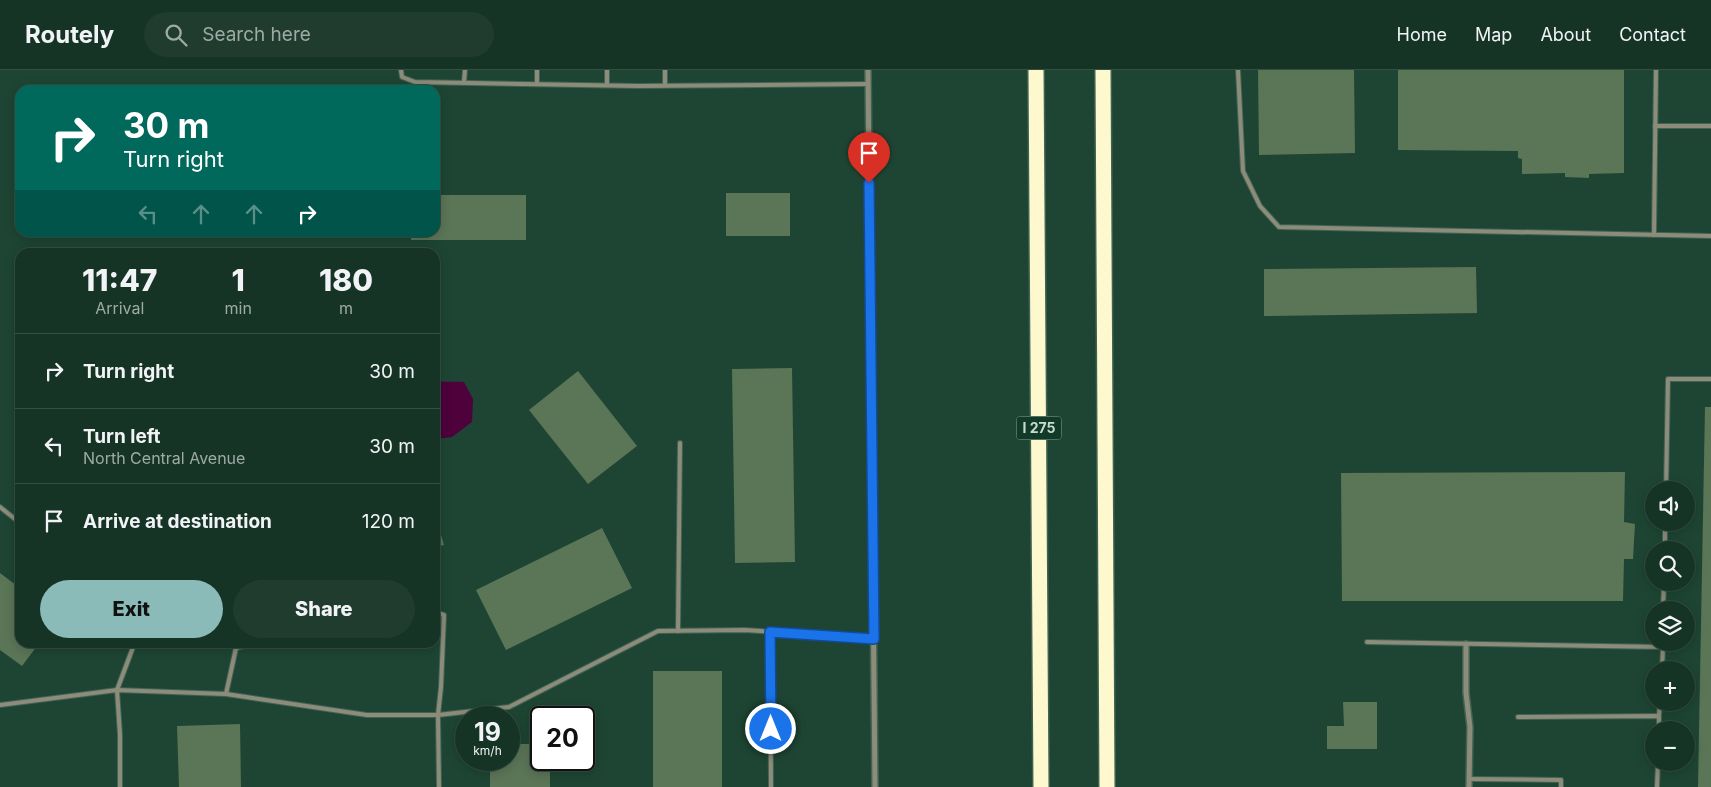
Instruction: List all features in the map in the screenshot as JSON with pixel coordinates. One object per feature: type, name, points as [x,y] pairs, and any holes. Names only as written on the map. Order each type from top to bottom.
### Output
[{"type":"highway","name":"I 275","points":[[1036,70],[1041,787]]},
{"type":"highway","points":[[1103,70],[1107,787]]},
{"type":"street","points":[[868,70],[875,787]]},
{"type":"street","points":[[1466,644],[1466,693],[1470,727],[1469,787]]},
{"type":"lane","points":[[400,70],[402,77],[415,82],[607,85],[868,84]]},
{"type":"lane","points":[[464,70],[464,82]]},
{"type":"lane","points":[[537,70],[537,84]]},
{"type":"lane","points":[[607,70],[607,85]]},
{"type":"lane","points":[[665,70],[665,85]]},
{"type":"lane","points":[[1238,70],[1243,171],[1260,206],[1280,227],[1711,236]]},
{"type":"lane","points":[[1654,236],[1656,70]]},
{"type":"lane","points":[[1655,126],[1711,126]]},
{"type":"lane","points":[[1666,481],[1668,379],[1711,379]]},
{"type":"lane","points":[[678,631],[680,443]]},
{"type":"lane","points":[[0,507],[15,519]]},
{"type":"lane","points":[[439,787],[438,716],[444,615],[440,614]]},
{"type":"lane","points":[[0,705],[116,690],[226,694],[367,715],[438,716],[509,707],[658,631],[746,630],[874,639]]},
{"type":"lane","points":[[770,632],[771,787]]},
{"type":"lane","points":[[1366,642],[1645,645]]},
{"type":"lane","points":[[120,787],[120,735],[116,690],[133,648]]},
{"type":"lane","points":[[226,694],[236,648]]},
{"type":"lane","points":[[1660,711],[1660,721]]},
{"type":"lane","points":[[1518,717],[1660,716]]},
{"type":"lane","points":[[1657,787],[1658,771]]},
{"type":"lane","points":[[1469,779],[1561,780],[1561,787]]},
{"type":"shaded area","points":[[440,381],[464,382],[473,399],[472,422],[452,437],[440,438]]},
{"type":"building","points":[[1258,70],[1354,70],[1355,153],[1259,155]]},
{"type":"building","points":[[1398,70],[1624,70],[1624,173],[1589,174],[1589,178],[1565,177],[1565,173],[1522,174],[1522,159],[1518,158],[1518,151],[1398,150]]},
{"type":"building","points":[[726,193],[790,193],[790,236],[726,236]]},
{"type":"building","points":[[440,195],[526,195],[526,240],[411,240],[411,237],[440,237]]},
{"type":"building","points":[[1476,267],[1477,313],[1264,316],[1264,269]]},
{"type":"building","points":[[792,368],[795,562],[735,563],[732,369]]},
{"type":"building","points":[[578,371],[637,446],[588,484],[529,410]]},
{"type":"building","points":[[1705,407],[1711,407],[1711,787],[1698,787]]},
{"type":"building","points":[[1625,472],[1624,522],[1635,524],[1633,559],[1624,559],[1623,601],[1342,601],[1341,473]]},
{"type":"building","points":[[602,528],[632,588],[506,650],[476,590]]},
{"type":"building","points":[[440,532],[444,545],[440,546]]},
{"type":"building","points":[[0,573],[15,584],[15,648],[36,648],[22,666],[0,650]]},
{"type":"building","points":[[653,671],[722,671],[722,787],[653,787]]},
{"type":"building","points":[[1343,702],[1377,702],[1377,749],[1327,749],[1327,726],[1344,726]]},
{"type":"building","points":[[240,724],[241,787],[179,787],[177,726]]},
{"type":"building","points":[[520,744],[530,744],[530,771],[550,771],[550,787],[490,787],[490,771],[520,771]]},
{"type":"route","points":[[771,729],[770,632],[874,639],[869,183]]}]
